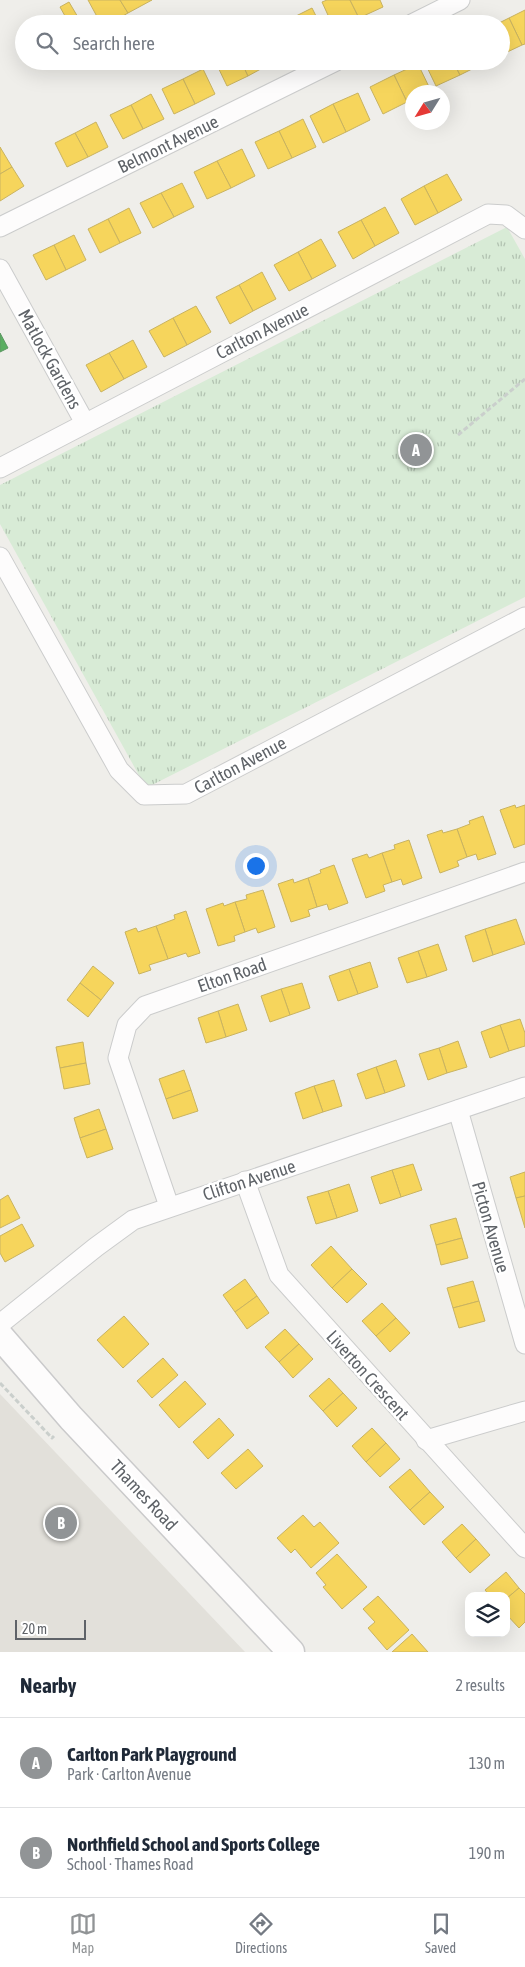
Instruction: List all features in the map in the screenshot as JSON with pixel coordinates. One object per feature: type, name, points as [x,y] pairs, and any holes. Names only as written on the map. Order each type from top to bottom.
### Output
[{"type":"street","points":[[430,15],[460,0]]},
{"type":"street","name":"Belmont Avenue","points":[[0,227],[318,70]]},
{"type":"street","name":"Carlton Avenue","points":[[0,468],[488,214],[506,215],[525,229]]},
{"type":"street","name":"Matlock Gardens","points":[[0,269],[85,423]]},
{"type":"street","name":"Carlton Avenue","points":[[0,557],[119,770],[144,795],[186,794],[525,617]]},
{"type":"street","name":"Elton Road","points":[[169,1206],[118,1058],[128,1024],[145,1006],[525,872]]},
{"type":"street","name":"Clifton Avenue","points":[[0,1324],[96,1247],[133,1220],[169,1206],[525,1088]]},
{"type":"street","name":"Picton Avenue","points":[[458,1110],[525,1344]]},
{"type":"street","name":"Liverton Crescent","points":[[245,1181],[279,1275],[525,1548]]},
{"type":"street","name":"Thames Road","points":[[0,1336],[71,1418],[291,1652]]},
{"type":"street","points":[[426,1440],[525,1411]]},
{"type":"path","points":[[458,435],[525,380]]},
{"type":"shaded area","points":[[0,1394],[245,1652],[0,1652]]},
{"type":"green space","points":[[507,227],[525,259],[525,597],[146,788],[0,524],[0,485]]},
{"type":"building: Homes","points":[[88,0],[120,0],[128,13],[125,15],[96,15]]},
{"type":"building: Homes","points":[[120,0],[152,0],[128,13]]},
{"type":"building: Homes","points":[[327,0],[350,0],[358,15],[328,15],[322,2]]},
{"type":"building: Homes","points":[[350,0],[380,0],[383,7],[366,15],[358,15]]},
{"type":"building: Homes","points":[[69,2],[77,15],[64,15],[60,7]]},
{"type":"building: Homes","points":[[312,8],[316,15],[298,15]]},
{"type":"building: Homes","points":[[525,10],[525,44],[522,45],[510,18]]},
{"type":"building: Homes","points":[[510,20],[522,45],[510,51]]},
{"type":"building: Homes","points":[[203,70],[215,94],[195,104],[183,79]]},
{"type":"building: Homes","points":[[219,70],[245,70],[248,76],[227,86]]},
{"type":"building: Homes","points":[[245,70],[259,70],[248,76]]},
{"type":"building: Homes","points":[[405,70],[421,70],[428,85],[405,85],[405,98],[394,75]]},
{"type":"building: Homes","points":[[428,70],[458,70],[460,75],[436,85]]},
{"type":"building: Homes","points":[[458,70],[470,70],[460,75]]},
{"type":"building: Homes","points":[[394,75],[405,98],[405,103],[383,114],[370,87]]},
{"type":"building: Homes","points":[[183,79],[195,104],[174,114],[162,89]]},
{"type":"building: Homes","points":[[358,93],[370,120],[346,132],[333,104]]},
{"type":"building: Homes","points":[[151,94],[164,119],[143,129],[131,105]]},
{"type":"building: Homes","points":[[333,104],[346,132],[323,143],[310,116]]},
{"type":"building: Homes","points":[[131,105],[143,129],[123,139],[110,115]]},
{"type":"building: Homes","points":[[303,119],[316,147],[292,158],[279,131]]},
{"type":"building: Homes","points":[[96,122],[108,147],[88,157],[75,133]]},
{"type":"building: Homes","points":[[279,131],[292,158],[268,169],[255,142]]},
{"type":"building: Homes","points":[[75,133],[88,157],[67,167],[55,143]]},
{"type":"building: Homes","points":[[0,147],[12,167],[0,174]]},
{"type":"building: Homes","points":[[242,149],[255,176],[231,188],[217,161]]},
{"type":"building: Homes","points":[[217,161],[231,188],[207,199],[194,172]]},
{"type":"building: Homes","points":[[12,167],[24,186],[0,201],[0,174]]},
{"type":"building: Homes","points":[[447,174],[462,200],[438,213],[424,186]]},
{"type":"building: Homes","points":[[182,183],[194,207],[174,217],[161,193]]},
{"type":"building: Homes","points":[[424,186],[438,213],[415,225],[401,199]]},
{"type":"building: Homes","points":[[161,193],[174,217],[153,228],[140,203]]},
{"type":"building: Homes","points":[[385,207],[399,233],[375,246],[361,220]]},
{"type":"building: Homes","points":[[129,208],[141,233],[120,243],[108,219]]},
{"type":"building: Homes","points":[[108,219],[120,243],[100,253],[88,229]]},
{"type":"building: Homes","points":[[361,220],[375,246],[353,259],[338,232]]},
{"type":"building: Homes","points":[[74,235],[86,260],[66,270],[54,245]]},
{"type":"building: Homes","points":[[321,239],[336,266],[312,279],[298,252]]},
{"type":"building: Homes","points":[[54,245],[66,270],[46,280],[33,255]]},
{"type":"building: Homes","points":[[298,252],[312,279],[289,291],[274,265]]},
{"type":"building: Homes","points":[[262,272],[276,299],[253,311],[239,285]]},
{"type":"building: Homes","points":[[239,285],[253,311],[230,324],[216,297]]},
{"type":"building: Homes","points":[[196,306],[211,332],[187,345],[173,318]]},
{"type":"building: Homes","points":[[173,318],[187,345],[164,357],[149,331]]},
{"type":"building: Homes","points":[[133,340],[147,367],[124,379],[109,353]]},
{"type":"building: Homes","points":[[109,353],[124,379],[101,392],[86,365]]},
{"type":"building: Homes","points":[[515,805],[516,808],[525,805],[525,844],[514,848],[500,810]]},
{"type":"building: Homes","points":[[483,816],[496,854],[478,860],[476,854],[467,857],[457,829],[470,824],[469,821]]},
{"type":"building: Homes","points":[[457,829],[467,857],[457,861],[459,866],[440,873],[427,835],[442,830],[443,833]]},
{"type":"building: Homes","points":[[409,840],[422,878],[403,885],[401,879],[392,882],[382,853],[395,849],[394,845]]},
{"type":"building: Homes","points":[[382,853],[392,882],[383,885],[385,891],[366,898],[352,859],[367,854],[369,858]]},
{"type":"building: Homes","points":[[334,865],[348,903],[329,910],[327,904],[317,907],[308,878],[321,873],[320,870]]},
{"type":"building: Homes","points":[[308,878],[317,907],[308,910],[310,916],[291,922],[278,884],[293,879],[294,883]]},
{"type":"building: Homes","points":[[263,890],[275,927],[258,933],[256,928],[245,932],[235,902],[247,899],[246,895]]},
{"type":"building: Homes","points":[[235,902],[245,932],[234,936],[235,941],[218,946],[206,909],[223,903],[224,906]]},
{"type":"building: Homes","points":[[186,911],[200,953],[188,957],[186,953],[168,959],[156,926],[175,919],[174,915]]},
{"type":"building: Homes","points":[[516,919],[525,944],[493,955],[485,929]]},
{"type":"building: Homes","points":[[156,926],[168,959],[149,965],[151,970],[139,974],[125,932],[136,928],[138,932]]},
{"type":"building: Homes","points":[[485,929],[493,955],[473,962],[465,936]]},
{"type":"building: Homes","points":[[438,944],[447,970],[427,977],[418,951]]},
{"type":"building: Homes","points":[[418,951],[427,977],[407,983],[398,958]]},
{"type":"building: Homes","points":[[370,962],[378,987],[358,994],[349,969]]},
{"type":"building: Homes","points":[[93,966],[114,983],[101,1000],[80,983]]},
{"type":"building: Homes","points":[[349,969],[358,994],[338,1001],[329,976]]},
{"type":"building: Homes","points":[[80,983],[101,1000],[88,1017],[67,1000]]},
{"type":"building: Homes","points":[[302,983],[310,1008],[290,1015],[281,989]]},
{"type":"building: Homes","points":[[281,989],[290,1015],[270,1022],[261,996]]},
{"type":"building: Homes","points":[[238,1004],[247,1030],[226,1037],[218,1011]]},
{"type":"building: Homes","points":[[218,1011],[226,1037],[206,1043],[198,1018]]},
{"type":"building: Homes","points":[[520,1019],[525,1033],[525,1046],[509,1051],[500,1025]]},
{"type":"building: Homes","points":[[500,1025],[509,1051],[490,1058],[481,1032]]},
{"type":"building: Homes","points":[[458,1041],[467,1067],[447,1073],[439,1048]]},
{"type":"building: Homes","points":[[83,1042],[86,1063],[60,1068],[56,1047]]},
{"type":"building: Homes","points":[[439,1048],[447,1073],[428,1080],[419,1054]]},
{"type":"building: Homes","points":[[396,1060],[405,1086],[385,1093],[376,1067]]},
{"type":"building: Homes","points":[[86,1063],[90,1084],[64,1089],[60,1068]]},
{"type":"building: Homes","points":[[376,1067],[385,1093],[366,1099],[357,1074]]},
{"type":"building: Homes","points":[[184,1070],[191,1090],[166,1099],[159,1079]]},
{"type":"building: Homes","points":[[334,1080],[342,1106],[323,1112],[314,1086]]},
{"type":"building: Homes","points":[[314,1086],[323,1112],[303,1119],[295,1093]]},
{"type":"building: Homes","points":[[191,1090],[198,1111],[173,1119],[166,1099]]},
{"type":"building: Homes","points":[[99,1109],[106,1129],[80,1138],[74,1118]]},
{"type":"building: Homes","points":[[106,1129],[113,1149],[87,1158],[80,1138]]},
{"type":"building: Homes","points":[[413,1164],[422,1190],[401,1197],[392,1170]]},
{"type":"building: Homes","points":[[392,1170],[401,1197],[380,1204],[371,1177]]},
{"type":"building: Homes","points":[[525,1172],[525,1196],[516,1198],[510,1177]]},
{"type":"building: Homes","points":[[349,1184],[358,1211],[337,1218],[328,1191]]},
{"type":"building: Homes","points":[[328,1191],[337,1218],[316,1224],[307,1197]]},
{"type":"building: Homes","points":[[8,1195],[20,1218],[0,1228],[0,1200]]},
{"type":"building: Homes","points":[[525,1196],[525,1228],[516,1198]]},
{"type":"building: Homes","points":[[456,1218],[462,1238],[436,1245],[430,1225]]},
{"type":"building: Homes","points":[[22,1224],[34,1246],[5,1262],[0,1253],[0,1236]]},
{"type":"building: Homes","points":[[462,1238],[468,1258],[441,1265],[436,1245]]},
{"type":"building: Homes","points":[[331,1246],[352,1269],[332,1288],[311,1265]]},
{"type":"building: Homes","points":[[352,1269],[367,1284],[347,1303],[332,1288]]},
{"type":"building: Homes","points":[[245,1279],[257,1296],[235,1312],[223,1295]]},
{"type":"building: Homes","points":[[473,1281],[479,1301],[453,1308],[447,1288]]},
{"type":"building: Homes","points":[[257,1296],[269,1313],[247,1329],[235,1312]]},
{"type":"building: Homes","points":[[479,1301],[485,1321],[459,1328],[453,1308]]},
{"type":"building: Homes","points":[[382,1303],[396,1318],[376,1336],[362,1321]]},
{"type":"building: Homes","points":[[124,1316],[149,1344],[123,1368],[97,1340]]},
{"type":"building: Homes","points":[[396,1318],[410,1333],[390,1352],[376,1336]]},
{"type":"building: Homes","points":[[285,1329],[299,1344],[279,1362],[265,1347]]},
{"type":"building: Homes","points":[[299,1344],[313,1359],[293,1378],[279,1362]]},
{"type":"building: Homes","points":[[163,1358],[178,1375],[152,1398],[137,1381]]},
{"type":"building: Homes","points":[[329,1378],[343,1393],[323,1411],[309,1396]]},
{"type":"building: Homes","points":[[185,1381],[206,1404],[179,1428],[159,1405]]},
{"type":"building: Homes","points":[[343,1393],[357,1408],[337,1427],[323,1411]]},
{"type":"building: Homes","points":[[219,1418],[234,1435],[208,1459],[193,1442]]},
{"type":"building: Homes","points":[[372,1428],[386,1443],[366,1462],[352,1446]]},
{"type":"building: Homes","points":[[386,1443],[400,1459],[380,1477],[366,1462]]},
{"type":"building: Homes","points":[[248,1449],[263,1466],[236,1489],[221,1473]]},
{"type":"building: Homes","points":[[410,1469],[430,1492],[410,1510],[389,1487]]},
{"type":"building: Homes","points":[[430,1492],[444,1507],[424,1525],[410,1510]]},
{"type":"building: Homes","points":[[303,1515],[314,1527],[320,1522],[339,1543],[311,1568],[295,1549],[291,1553],[277,1538]]},
{"type":"building: Homes","points":[[462,1524],[476,1539],[456,1558],[442,1542]]},
{"type":"building: Homes","points":[[476,1539],[490,1555],[470,1573],[456,1558]]},
{"type":"building: Homes","points":[[337,1554],[367,1587],[342,1609],[323,1587],[326,1585],[316,1573]]},
{"type":"building: Homes","points":[[506,1572],[519,1588],[510,1596],[510,1592],[487,1592],[485,1590]]},
{"type":"building: Homes","points":[[519,1588],[525,1594],[525,1622],[519,1628],[510,1618],[510,1596]]},
{"type":"building: Homes","points":[[378,1596],[409,1630],[387,1650],[368,1628],[375,1622],[363,1609]]},
{"type":"building: Homes","points":[[412,1634],[428,1652],[392,1652]]},
{"type":"building: Public","points":[[0,333],[8,348],[0,352]]},
{"type":"place","name":"Carlton Park Playground","points":[[416,450]]},
{"type":"place","name":"Northfield School and Sports College","points":[[61,1523]]}]
